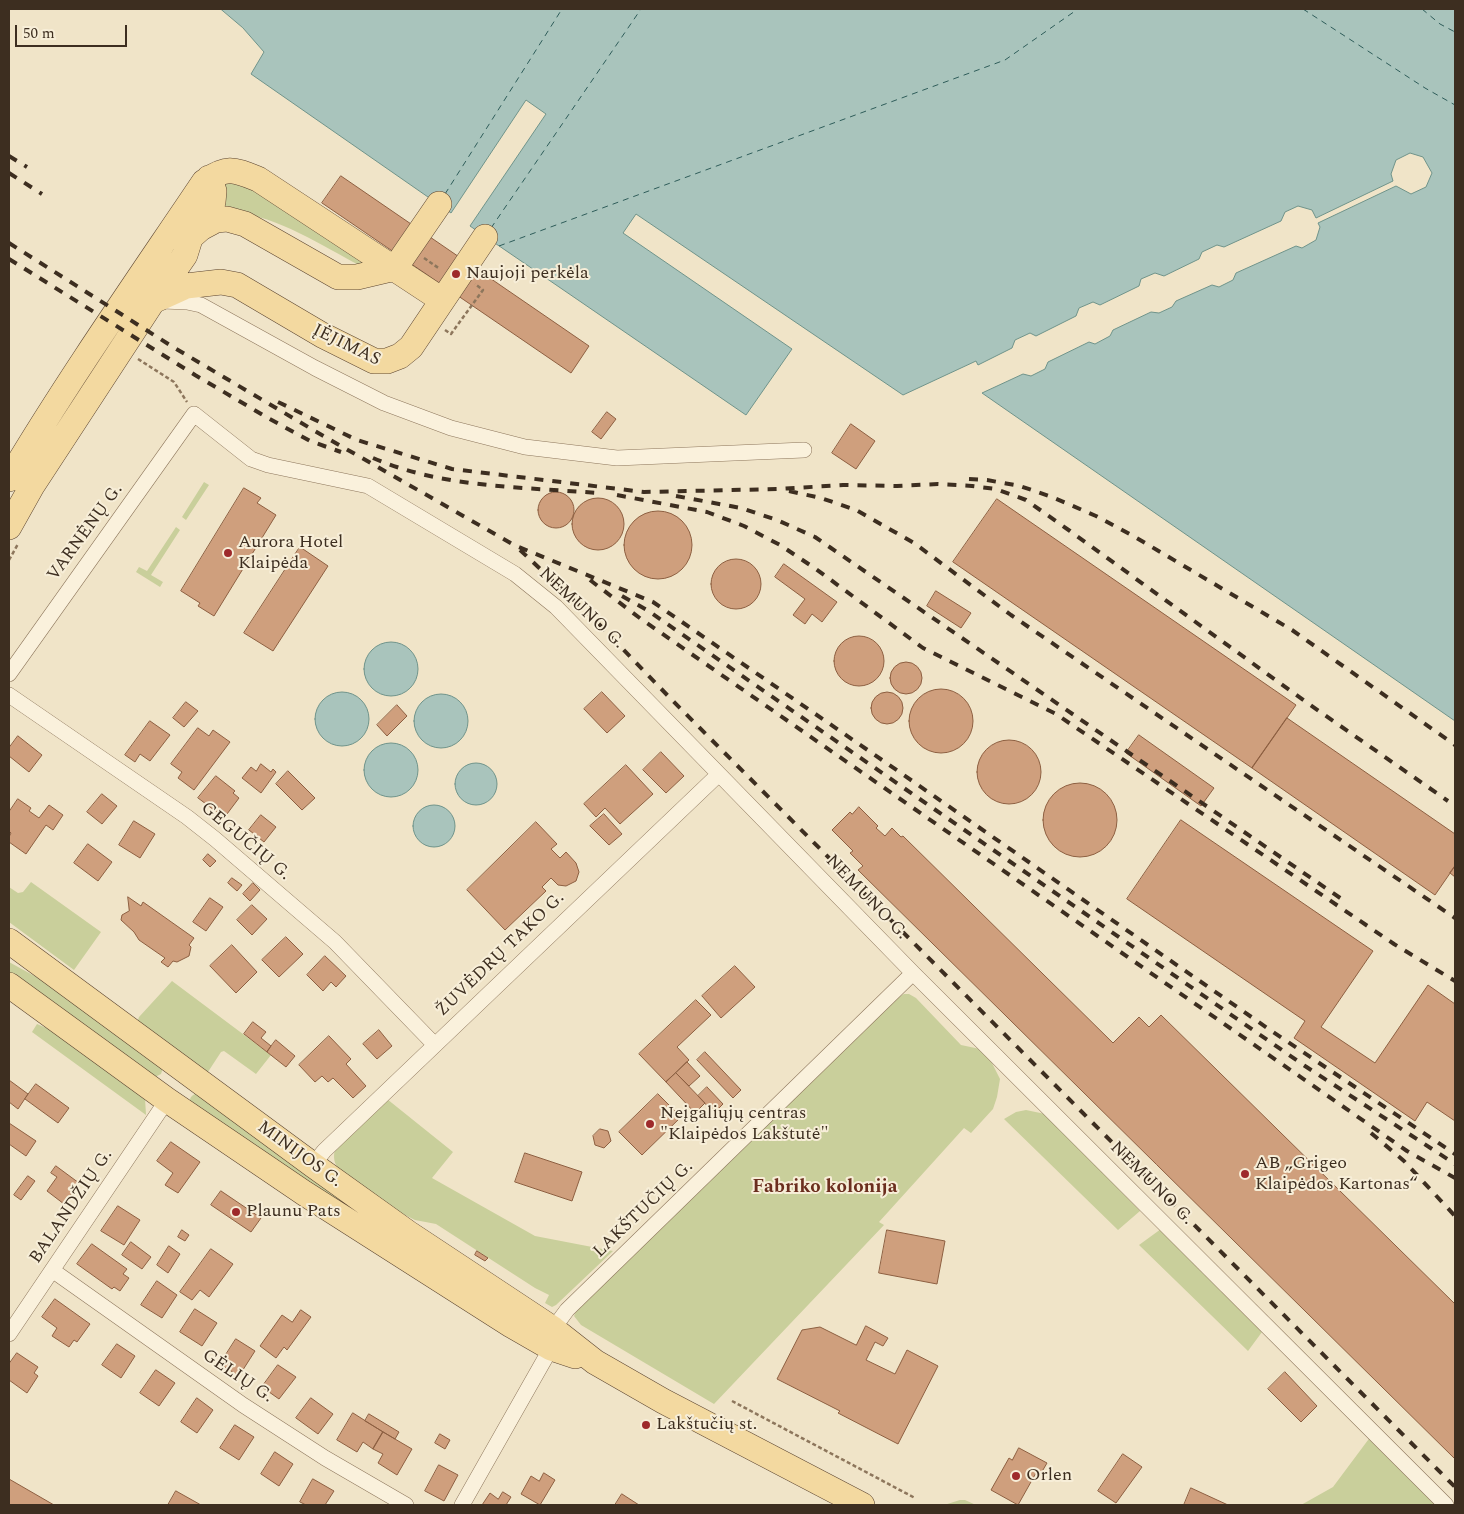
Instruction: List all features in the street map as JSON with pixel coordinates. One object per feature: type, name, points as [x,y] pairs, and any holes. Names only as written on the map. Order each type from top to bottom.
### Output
[{"type":"main road","points":[[9,479],[120,304],[204,182],[216,173],[228,170],[258,179],[395,268],[457,288]]},
{"type":"main road","points":[[14,536],[32,486],[153,300],[185,255],[194,226],[213,202],[214,191],[209,178]]},
{"type":"main road","points":[[190,238],[201,228],[216,220],[226,219],[244,224],[338,277],[371,274],[395,268],[439,204]]},
{"type":"main road","points":[[153,300],[186,286],[220,282],[237,285],[322,335],[374,361],[387,361],[400,356],[411,347],[457,288],[485,237]]},
{"type":"main road","name":"MINIJOS G.","points":[[9,941],[187,1073],[552,1338],[664,1401],[862,1505]]},
{"type":"main road","name":"MINIJOS G.","points":[[9,985],[167,1100],[320,1203],[511,1325],[552,1338]]},
{"type":"main road","points":[[167,1100],[187,1073]]},
{"type":"street","points":[[153,300],[186,302],[201,306],[384,403],[451,428],[525,447],[618,458],[804,450]]},
{"type":"street","name":"VARNĖNŲ G.","points":[[9,674],[15,651],[194,414]]},
{"type":"street","name":"NEMUNO G.","points":[[194,414],[251,459],[268,465],[368,486],[515,574],[556,607],[913,973],[1446,1505]]},
{"type":"street","name":"GEGUČIŲ G.","points":[[9,694],[187,818],[215,840],[335,942],[434,1044]]},
{"type":"street","name":"ŽUVĖDRŲ TAKO G.","points":[[313,1165],[324,1151],[434,1044],[719,774]]},
{"type":"street","name":"LAKŠTUČIŲ G.","points":[[462,1505],[568,1310],[913,973]]},
{"type":"street","name":"BALANDŽIŲ G.","points":[[9,1334],[167,1100]]},
{"type":"street","name":"GĖLIŲ G.","points":[[52,1270],[244,1405],[325,1458],[406,1505]]},
{"type":"path","points":[[409,247],[457,288],[483,290],[451,334],[442,328]]},
{"type":"path","points":[[142,352],[138,359],[174,382],[194,414]]},
{"type":"path","points":[[9,560],[14,536]]},
{"type":"path","points":[[732,1401],[915,1498]]},
{"type":"green space","points":[[247,182],[364,263],[359,265],[282,225],[250,215],[236,214],[235,208],[217,207],[224,183]]},
{"type":"green space","points":[[204,482],[209,485],[186,520],[182,517]]},
{"type":"green space","points":[[176,527],[180,530],[151,575],[163,582],[160,587],[136,572],[139,567],[147,571]]},
{"type":"green space","points":[[31,882],[101,932],[74,970],[9,922],[9,887],[18,893],[23,892]]},
{"type":"green space","points":[[9,962],[60,990],[163,1068],[161,1074],[153,1078],[9,973]]},
{"type":"green space","points":[[172,981],[271,1055],[256,1074],[224,1051],[221,1052],[206,1075],[137,1023],[139,1017]]},
{"type":"green space","points":[[904,994],[909,994],[916,998],[961,1045],[980,1049],[990,1059],[1000,1079],[993,1109],[971,1133],[964,1128],[879,1222],[884,1225],[714,1404],[581,1325],[574,1316],[578,1307],[897,998]]},
{"type":"green space","points":[[37,1024],[56,1032],[145,1098],[146,1115],[32,1032]]},
{"type":"green space","points":[[200,1093],[509,1314],[190,1104],[192,1096]]},
{"type":"green space","points":[[387,1099],[453,1152],[432,1178],[535,1236],[613,1251],[552,1307],[545,1303],[549,1295],[535,1288],[436,1224],[415,1220],[399,1212],[339,1170],[334,1157],[335,1149]]},
{"type":"green space","points":[[1026,1110],[1045,1114],[1140,1211],[1118,1230],[1004,1119],[1016,1112]]},
{"type":"green space","points":[[1161,1229],[1262,1332],[1248,1351],[1139,1245]]},
{"type":"green space","points":[[1371,1436],[1440,1505],[1301,1505],[1333,1487]]},
{"type":"green space","points":[[960,1500],[976,1505],[944,1505]]},
{"type":"water","points":[[221,9],[1455,9],[1455,721],[982,393],[1023,374],[1031,376],[1045,369],[1048,362],[1089,342],[1095,344],[1110,336],[1113,330],[1151,312],[1159,313],[1172,307],[1176,301],[1212,285],[1219,287],[1233,280],[1236,273],[1296,246],[1302,248],[1316,240],[1320,227],[1318,223],[1396,186],[1411,194],[1426,187],[1432,173],[1423,157],[1410,153],[1396,160],[1391,174],[1393,181],[1316,218],[1312,210],[1298,206],[1285,212],[1281,221],[1224,247],[1217,245],[1202,252],[1199,259],[1164,276],[1155,273],[1141,279],[1139,286],[1100,305],[1093,302],[1079,308],[1076,316],[1036,336],[1030,333],[1015,340],[1012,348],[978,365],[976,361],[903,395],[636,214],[623,233],[792,349],[746,415],[470,226],[546,114],[526,100],[451,213],[251,74],[264,52],[243,28]]},
{"type":"water","points":[[391,642],[401,644],[410,650],[416,659],[418,669],[416,679],[410,688],[401,694],[391,696],[381,694],[372,688],[366,679],[364,669],[366,659],[372,650],[381,644]]},
{"type":"water","points":[[342,692],[352,694],[361,700],[367,709],[369,719],[367,729],[361,738],[352,744],[342,746],[332,744],[323,738],[317,729],[315,719],[317,709],[323,700],[332,694]]},
{"type":"water","points":[[441,694],[451,696],[460,702],[466,711],[468,721],[466,731],[460,740],[451,746],[441,748],[431,746],[422,740],[416,731],[414,721],[416,711],[422,702],[431,696]]},
{"type":"water","points":[[391,743],[401,745],[410,751],[416,760],[418,770],[416,780],[410,789],[401,795],[391,797],[381,795],[372,789],[366,780],[364,770],[366,760],[372,751],[381,745]]},
{"type":"water","points":[[476,763],[491,769],[497,784],[491,799],[476,805],[461,799],[455,784],[461,769]]},
{"type":"water","points":[[434,805],[449,811],[455,826],[449,841],[434,847],[419,841],[413,826],[419,811]]},
{"type":"building","name":"Naujoji perkėla","points":[[341,176],[589,346],[571,373],[322,203]]},
{"type":"building","points":[[607,412],[616,419],[601,439],[592,432]]},
{"type":"building","points":[[851,424],[875,441],[856,469],[832,453]]},
{"type":"building","name":"Aurora Hotel Klaipėda","points":[[244,488],[261,498],[257,503],[276,515],[214,616],[198,606],[200,603],[181,591]]},
{"type":"building","points":[[556,492],[563,493],[569,497],[573,503],[573,517],[569,523],[563,527],[556,528],[549,527],[543,523],[539,517],[538,510],[539,503],[543,497],[549,493]]},
{"type":"building","points":[[593,498],[603,498],[613,502],[620,509],[624,524],[620,539],[613,546],[603,550],[593,550],[583,546],[576,539],[572,529],[572,519],[576,509],[583,502]]},
{"type":"building","points":[[997,499],[1296,705],[1252,768],[953,562]]},
{"type":"building","points":[[658,511],[671,514],[682,521],[689,532],[692,545],[689,558],[682,569],[671,576],[658,579],[645,576],[634,569],[627,558],[624,545],[627,532],[634,521],[645,514]]},
{"type":"building","points":[[300,547],[328,566],[273,651],[244,633]]},
{"type":"building","points":[[736,559],[745,561],[756,570],[761,584],[759,593],[750,604],[736,609],[727,607],[716,598],[711,584],[713,575],[722,564]]},
{"type":"building","points":[[784,564],[837,602],[822,622],[812,614],[805,624],[793,615],[805,599],[775,577]]},
{"type":"building","points":[[936,591],[971,613],[961,628],[927,606]]},
{"type":"building","points":[[859,636],[868,638],[879,647],[884,661],[882,670],[873,681],[859,686],[850,684],[839,675],[834,661],[836,652],[845,641]]},
{"type":"building","points":[[906,662],[912,663],[917,667],[921,672],[921,684],[917,689],[912,693],[906,694],[900,693],[895,689],[891,684],[890,678],[891,672],[895,667],[900,663]]},
{"type":"building","points":[[941,689],[953,691],[964,698],[971,709],[973,721],[971,733],[964,744],[953,751],[941,753],[929,751],[918,744],[911,733],[909,721],[911,709],[918,698],[929,691]]},
{"type":"building","points":[[602,692],[625,716],[607,733],[584,709]]},
{"type":"building","points":[[887,692],[898,697],[903,708],[898,719],[887,724],[876,719],[871,708],[876,697]]},
{"type":"building","points":[[186,702],[198,711],[184,727],[173,718]]},
{"type":"building","points":[[397,705],[407,716],[387,736],[377,725]]},
{"type":"building","points":[[1287,718],[1455,834],[1455,866],[1435,895],[1252,768]]},
{"type":"building","points":[[150,721],[170,735],[150,761],[140,754],[135,762],[125,755]]},
{"type":"building","points":[[198,728],[209,736],[213,730],[230,742],[194,790],[178,778],[182,772],[171,764]]},
{"type":"building","points":[[1139,735],[1214,788],[1201,806],[1126,753]]},
{"type":"building","points":[[18,736],[42,755],[29,772],[9,756],[9,748]]},
{"type":"building","points":[[1009,740],[1021,742],[1032,749],[1039,760],[1041,772],[1039,784],[1032,795],[1021,802],[1009,804],[997,802],[986,795],[979,784],[977,772],[979,760],[986,749],[997,742]]},
{"type":"building","points":[[661,752],[684,776],[666,793],[643,770]]},
{"type":"building","points":[[261,764],[271,772],[273,769],[276,772],[261,793],[242,778],[251,767],[256,771]]},
{"type":"building","points":[[626,765],[653,794],[620,824],[605,808],[596,817],[584,804]]},
{"type":"building","points":[[288,771],[315,798],[302,810],[276,784]]},
{"type":"building","points":[[216,776],[235,791],[233,793],[239,798],[227,814],[221,809],[218,813],[198,798]]},
{"type":"building","points":[[1080,783],[1094,786],[1106,794],[1114,806],[1117,820],[1114,834],[1106,846],[1094,854],[1080,857],[1066,854],[1054,846],[1046,834],[1043,820],[1046,806],[1054,794],[1066,786]]},
{"type":"building","points":[[102,794],[117,806],[102,824],[87,812]]},
{"type":"building","points":[[18,799],[31,808],[29,811],[39,818],[49,805],[63,815],[53,830],[46,825],[26,854],[9,842],[11,833],[9,831],[9,812]]},
{"type":"building","name":"AB „Grigeo Klaipėdos Kartonas“","points":[[859,807],[885,836],[892,828],[901,837],[903,836],[1113,1043],[1139,1017],[1149,1027],[1161,1015],[1455,1304],[1455,1459],[858,870],[863,866],[850,853],[853,851],[832,830],[850,812],[852,814]]},
{"type":"building","points":[[604,814],[622,834],[609,845],[590,826]]},
{"type":"building","points":[[261,815],[276,827],[264,842],[249,830]]},
{"type":"building","points":[[1181,820],[1373,951],[1321,1027],[1375,1063],[1428,985],[1455,1004],[1455,1121],[1427,1102],[1415,1121],[1294,1038],[1305,1021],[1127,899]]},
{"type":"building","points":[[134,821],[155,834],[140,858],[119,845]]},
{"type":"building","points":[[536,822],[557,844],[551,849],[560,858],[566,852],[576,863],[579,872],[576,881],[566,886],[558,885],[551,878],[542,887],[546,891],[505,930],[467,890]]},
{"type":"building","points":[[88,844],[112,862],[98,881],[74,863]]},
{"type":"building","points":[[208,854],[216,861],[210,867],[203,860]]},
{"type":"building","points":[[1455,866],[1455,877],[1450,873]]},
{"type":"building","points":[[232,878],[242,885],[237,891],[228,883]]},
{"type":"building","points":[[253,883],[260,890],[250,901],[243,894]]},
{"type":"building","points":[[128,897],[141,906],[143,902],[194,938],[189,945],[191,947],[189,956],[177,962],[173,961],[168,967],[161,962],[165,958],[139,940],[134,932],[121,920],[122,915],[129,911]]},
{"type":"building","points":[[210,898],[223,907],[206,931],[193,922]]},
{"type":"building","points":[[252,905],[267,919],[252,935],[237,920]]},
{"type":"building","points":[[286,937],[303,954],[279,977],[262,960]]},
{"type":"building","points":[[232,945],[257,972],[236,993],[210,966]]},
{"type":"building","points":[[325,956],[346,976],[336,987],[331,982],[323,991],[307,975]]},
{"type":"building","points":[[735,966],[755,987],[721,1018],[702,996]]},
{"type":"building","points":[[696,1000],[711,1015],[677,1047],[689,1060],[666,1082],[639,1054]]},
{"type":"building","points":[[253,1022],[266,1032],[261,1038],[271,1046],[267,1052],[244,1034]]},
{"type":"building","points":[[379,1030],[392,1046],[377,1059],[363,1044]]},
{"type":"building","points":[[329,1036],[351,1059],[346,1064],[366,1086],[353,1098],[333,1078],[328,1082],[322,1076],[315,1082],[299,1065]]},
{"type":"building","points":[[276,1040],[295,1056],[286,1067],[267,1052]]},
{"type":"building","points":[[705,1052],[741,1090],[733,1098],[697,1060]]},
{"type":"building","points":[[687,1062],[700,1076],[689,1086],[676,1073]]},
{"type":"building","points":[[676,1073],[705,1103],[695,1113],[666,1082]]},
{"type":"building","points":[[9,1080],[28,1094],[18,1109],[9,1102]]},
{"type":"building","points":[[36,1084],[69,1108],[58,1123],[25,1099]]},
{"type":"building","points":[[707,1087],[723,1104],[714,1113],[698,1096]]},
{"type":"building","name":"Neįgaliųjų centras \"Klaipėdos Lakštutė\"","points":[[658,1094],[681,1117],[642,1155],[619,1132]]},
{"type":"building","points":[[9,1123],[36,1141],[26,1156],[9,1144]]},
{"type":"building","points":[[600,1129],[608,1131],[611,1141],[604,1148],[595,1145],[593,1136]]},
{"type":"building","points":[[171,1142],[200,1162],[178,1193],[165,1185],[173,1173],[157,1161]]},
{"type":"building","points":[[525,1153],[582,1172],[572,1201],[515,1182]]},
{"type":"building","points":[[56,1166],[79,1183],[64,1204],[47,1191],[57,1177],[51,1173]]},
{"type":"building","points":[[28,1176],[35,1181],[21,1200],[14,1195]]},
{"type":"building","name":"Plaunu Pats","points":[[221,1191],[261,1218],[251,1232],[211,1205]]},
{"type":"building","points":[[118,1206],[140,1220],[124,1245],[101,1231]]},
{"type":"building","points":[[182,1230],[189,1235],[185,1241],[178,1237]]},
{"type":"building","points":[[887,1230],[945,1241],[937,1284],[879,1273]]},
{"type":"building","points":[[131,1242],[151,1257],[142,1269],[122,1255]]},
{"type":"building","points":[[92,1244],[127,1269],[123,1274],[129,1278],[120,1291],[114,1287],[112,1289],[77,1264]]},
{"type":"building","points":[[169,1246],[180,1254],[168,1273],[157,1265]]},
{"type":"building","points":[[211,1249],[233,1264],[209,1297],[200,1290],[192,1300],[180,1292]]},
{"type":"building","points":[[477,1251],[488,1258],[485,1261],[475,1255]]},
{"type":"building","points":[[157,1281],[177,1295],[162,1318],[141,1305]]},
{"type":"building","points":[[55,1299],[90,1324],[77,1342],[74,1340],[69,1347],[52,1336],[57,1328],[42,1317]]},
{"type":"building","points":[[195,1309],[217,1323],[202,1346],[180,1332]]},
{"type":"building","points":[[301,1310],[311,1317],[287,1350],[284,1347],[276,1358],[260,1346],[282,1315],[292,1322]]},
{"type":"building","points":[[866,1326],[888,1338],[883,1346],[875,1342],[866,1360],[895,1374],[907,1350],[938,1366],[898,1444],[838,1413],[840,1411],[777,1379],[802,1330],[820,1327],[856,1345]]},
{"type":"building","points":[[236,1339],[255,1351],[239,1376],[220,1364]]},
{"type":"building","points":[[117,1344],[135,1356],[121,1378],[102,1365]]},
{"type":"building","points":[[17,1353],[38,1367],[34,1373],[38,1376],[27,1393],[9,1380],[9,1364]]},
{"type":"building","points":[[278,1365],[296,1377],[279,1399],[262,1387]]},
{"type":"building","points":[[156,1370],[175,1383],[159,1406],[140,1393]]},
{"type":"building","points":[[1285,1372],[1317,1406],[1301,1422],[1268,1389]]},
{"type":"building","points":[[197,1398],[213,1410],[197,1433],[181,1422]]},
{"type":"building","points":[[311,1398],[333,1414],[318,1434],[296,1418]]},
{"type":"building","points":[[353,1413],[383,1432],[373,1449],[363,1442],[357,1452],[337,1440]]},
{"type":"building","points":[[369,1414],[399,1432],[395,1439],[365,1421]]},
{"type":"building","points":[[235,1425],[254,1437],[239,1460],[220,1448]]},
{"type":"building","points":[[383,1432],[412,1449],[397,1475],[378,1463],[383,1454],[373,1449]]},
{"type":"building","points":[[440,1434],[450,1440],[445,1449],[435,1443]]},
{"type":"building","name":"Orlen","points":[[1019,1448],[1047,1463],[1040,1475],[1036,1473],[1018,1505],[991,1490],[1009,1458],[1012,1460]]},
{"type":"building","points":[[275,1452],[293,1464],[279,1486],[261,1474]]},
{"type":"building","points":[[1123,1454],[1142,1467],[1116,1503],[1098,1491]]},
{"type":"building","points":[[439,1465],[458,1475],[444,1501],[425,1491]]},
{"type":"building","points":[[544,1473],[555,1480],[540,1505],[521,1494],[531,1476],[539,1481]]},
{"type":"building","points":[[9,1479],[54,1505],[9,1505]]},
{"type":"building","points":[[313,1479],[334,1491],[325,1505],[306,1505],[300,1502]]},
{"type":"building","points":[[1191,1488],[1228,1505],[1184,1505]]},
{"type":"building","points":[[176,1491],[201,1505],[168,1505]]},
{"type":"building","points":[[503,1492],[511,1497],[506,1505],[482,1505],[490,1493],[498,1499]]},
{"type":"building","points":[[622,1494],[639,1505],[615,1505]]},
{"type":"ferry route","points":[[445,194],[562,9]]},
{"type":"ferry route","points":[[491,228],[641,9]]},
{"type":"ferry route","points":[[499,246],[1005,60],[1078,9]]},
{"type":"ferry route","points":[[1303,9],[1425,88],[1455,105]]},
{"type":"ferry route","points":[[1422,9],[1440,24],[1455,32]]},
{"type":"railway","points":[[9,156],[27,167]]},
{"type":"railway","points":[[9,173],[42,194]]},
{"type":"railway","points":[[9,243],[173,347],[514,545],[653,602],[1273,1032],[1455,1154]]},
{"type":"railway","points":[[9,259],[195,375],[268,418],[310,441],[341,452]]},
{"type":"railway","points":[[278,402],[357,440],[452,469],[644,492],[778,489],[843,485],[897,486],[938,484],[996,489],[1026,500],[1306,702],[1448,801]]},
{"type":"railway","points":[[373,458],[399,468],[455,481],[597,493]]},
{"type":"railway","points":[[969,479],[1020,486],[1052,497],[1096,516],[1135,537],[1292,630],[1455,745]]},
{"type":"railway","points":[[789,491],[821,498],[856,510],[914,543],[1011,615],[1455,918]]},
{"type":"railway","points":[[617,495],[707,512],[744,526],[780,545],[816,569],[923,648],[1056,714],[1394,944],[1455,981]]},
{"type":"railway","points":[[676,496],[741,508],[777,520],[815,537],[1346,902]]},
{"type":"railway","points":[[520,550],[594,619],[671,699],[1455,1487]]},
{"type":"railway","points":[[590,580],[641,619],[1407,1151],[1455,1178]]},
{"type":"railway","points":[[622,596],[647,610],[1305,1066],[1455,1164]]},
{"type":"railway","points":[[1371,1133],[1404,1161],[1455,1216]]},
{"type":"place","name":"Naujoji perkėla","points":[[456,274]]},
{"type":"place","name":"Aurora Hotel Klaipėda","points":[[228,553]]},
{"type":"place","name":"Neįgaliųjų centras \"Klaipėdos Lakštutė\"","points":[[650,1124]]},
{"type":"place","name":"AB „Grigeo Klaipėdos Kartonas“","points":[[1245,1174]]},
{"type":"place","name":"Plaunu Pats","points":[[236,1212]]},
{"type":"place","name":"Lakštučių st.","points":[[646,1425]]},
{"type":"place","name":"Orlen","points":[[1016,1476]]},
{"type":"district","name":"Fabriko kolonija","points":[[825,1188]]}]
